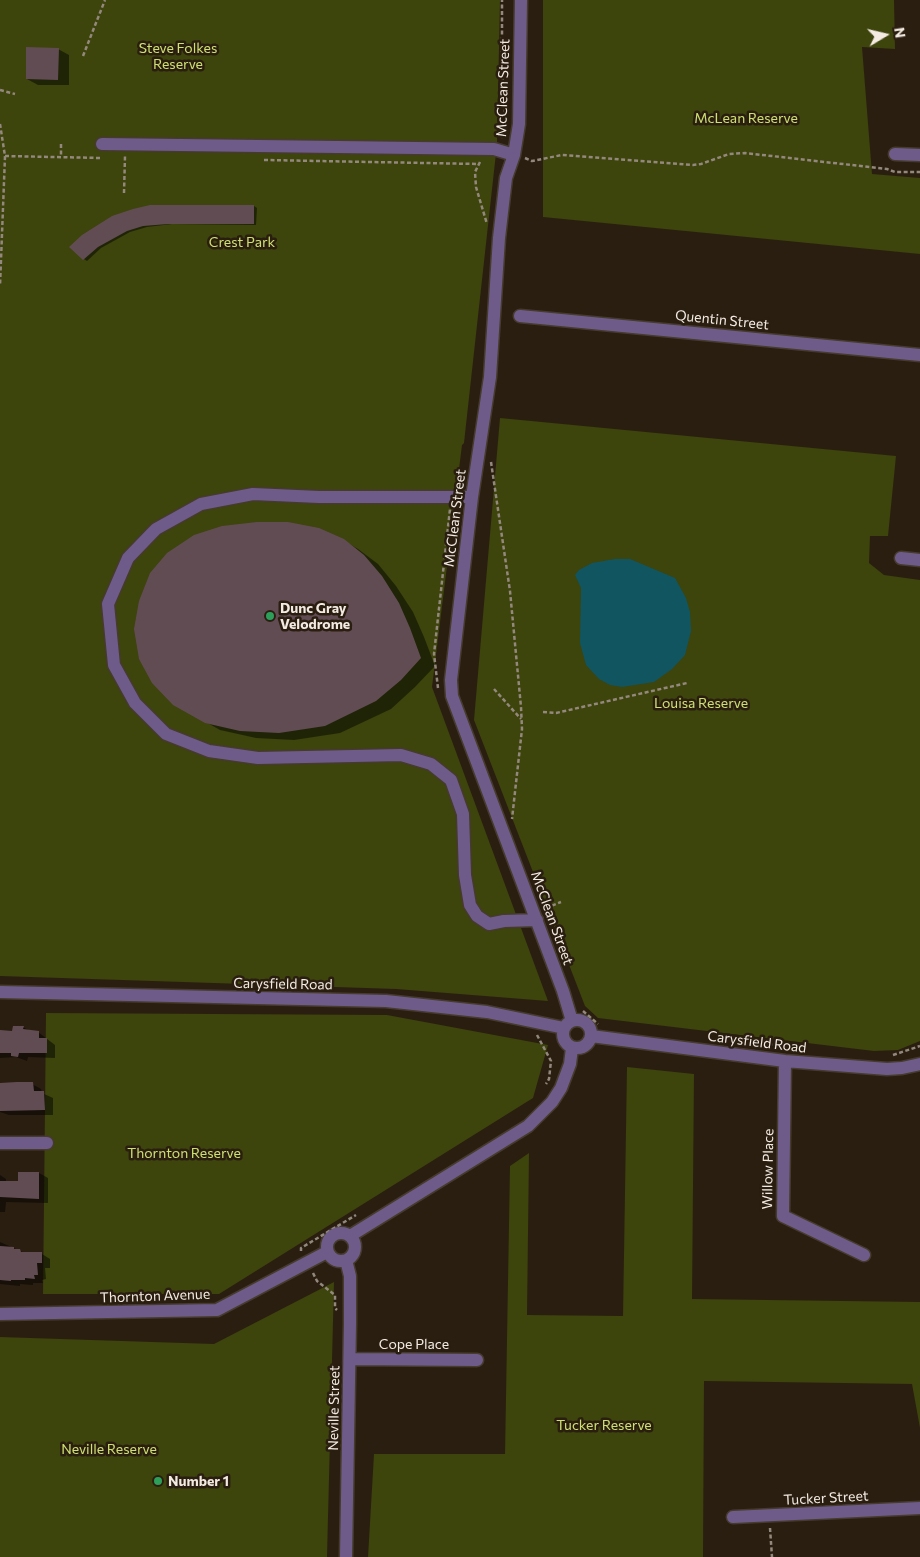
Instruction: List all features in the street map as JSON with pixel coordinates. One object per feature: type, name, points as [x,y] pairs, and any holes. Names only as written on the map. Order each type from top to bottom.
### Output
[{"type":"street","name":"McClean Street","points":[[521,0],[519,124],[514,155],[506,178],[499,238],[490,377],[472,497],[451,680],[452,696],[540,915],[564,991],[568,1025]]},
{"type":"street","points":[[102,144],[494,149],[514,155]]},
{"type":"street","points":[[894,154],[920,156]]},
{"type":"street","name":"Quentin Street","points":[[520,316],[920,355]]},
{"type":"street","points":[[472,497],[319,497],[253,494],[201,504],[156,529],[128,558],[108,604],[114,665],[135,703],[166,734],[209,752],[258,758],[400,755],[431,764],[451,780],[464,814],[465,874],[470,905],[477,916],[489,924],[540,915]]},
{"type":"street","points":[[900,558],[920,560]]},
{"type":"street","name":"Carysfield Road","points":[[0,992],[386,1001],[487,1012],[568,1025]]},
{"type":"street","points":[[582,1021],[586,1023],[591,1036],[586,1045],[577,1049],[567,1045],[563,1040],[568,1025],[582,1021]]},
{"type":"street","name":"Carysfield Road","points":[[591,1036],[785,1061],[887,1069],[920,1064]]},
{"type":"street","name":"Thornton Avenue","points":[[0,1314],[217,1310],[327,1252],[327,1242],[333,1235],[342,1233],[350,1236],[528,1126],[552,1102],[560,1088],[570,1064],[572,1048]]},
{"type":"street","name":"Willow Place","points":[[785,1061],[783,1216],[864,1255]]},
{"type":"street","points":[[0,1143],[46,1143]]},
{"type":"street","points":[[327,1252],[335,1260],[350,1258],[355,1250],[350,1236]]},
{"type":"street","name":"Neville Street","points":[[346,1260],[350,1276],[346,1557]]},
{"type":"street","name":"Cope Place","points":[[350,1359],[477,1360]]},
{"type":"street","name":"Tucker Street","points":[[733,1517],[920,1508]]},
{"type":"path","points":[[83,56],[105,0]]},
{"type":"path","points":[[0,90],[15,94]]},
{"type":"path","points":[[0,124],[5,156],[0,286]]},
{"type":"path","points":[[61,144],[61,157]]},
{"type":"path","points":[[124,145],[124,193]]},
{"type":"path","points":[[514,155],[532,160],[562,155],[693,165],[702,164],[729,154],[745,153],[887,169],[895,172],[920,172]]},
{"type":"path","points":[[5,156],[106,158]]},
{"type":"path","points":[[124,158],[134,158]]},
{"type":"path","points":[[262,160],[479,164]]},
{"type":"path","points":[[479,451],[490,452],[496,489],[510,591],[522,719],[512,821]]},
{"type":"path","points":[[543,712],[556,713],[687,683]]},
{"type":"path","points":[[494,688],[522,719]]},
{"type":"path","points":[[540,915],[561,902]]},
{"type":"path","points":[[536,1036],[551,1061],[549,1079],[544,1090]]},
{"type":"path","points":[[769,1044],[814,1049]]},
{"type":"path","points":[[892,1055],[920,1046]]},
{"type":"path","points":[[301,1252],[302,1248],[360,1213]]},
{"type":"path","points":[[312,1273],[317,1281],[335,1295],[335,1308]]},
{"type":"path","points":[[769,1516],[772,1557]]},
{"type":"green space","name":"Crest Park","points":[[0,0],[500,0],[497,144],[464,443],[462,445],[432,687],[548,1001],[396,989],[0,976]]},
{"type":"green space","name":"McLean Reserve","points":[[543,0],[894,0],[895,49],[862,47],[872,174],[920,178],[920,254],[543,217]]},
{"type":"green space","name":"Louisa Reserve","points":[[500,418],[896,456],[888,536],[870,536],[869,563],[884,575],[920,580],[920,1041],[898,1050],[874,1051],[598,1018],[585,1006],[474,720]]},
{"type":"green space","name":"Thornton Reserve","points":[[46,1013],[387,1015],[548,1045],[533,1098],[219,1294],[43,1294]]},
{"type":"green space","name":"Tucker Reserve","points":[[627,1067],[694,1074],[692,1299],[920,1302],[920,1428],[912,1384],[704,1381],[703,1557],[368,1557],[374,1454],[505,1454],[510,1166],[529,1153],[527,1315],[623,1316]]},
{"type":"green space","name":"Neville Reserve","points":[[334,1282],[327,1557],[0,1557],[0,1337],[214,1344]]},
{"type":"water","points":[[615,559],[630,559],[675,578],[686,598],[690,612],[691,631],[685,655],[672,669],[654,682],[622,687],[610,685],[599,679],[586,665],[580,643],[581,588],[575,575],[579,570],[592,563]]},
{"type":"building","points":[[26,47],[59,48],[58,80],[26,79]]},
{"type":"building","points":[[150,205],[254,205],[254,224],[168,224],[143,226],[127,231],[98,247],[83,260],[69,247],[82,235],[112,216]]},
{"type":"building","name":"Dunc Gray Velodrome","points":[[257,522],[288,522],[319,528],[344,539],[364,555],[382,576],[399,603],[421,658],[401,680],[376,701],[325,726],[279,733],[240,731],[205,723],[173,705],[152,683],[139,659],[134,629],[139,601],[150,573],[167,553],[194,535],[222,526]]},
{"type":"building","points":[[13,1026],[24,1026],[23,1029],[39,1031],[39,1038],[47,1038],[47,1053],[19,1053],[18,1057],[11,1056],[11,1053],[0,1053],[0,1030],[12,1031]]},
{"type":"building","points":[[33,1082],[34,1091],[44,1091],[45,1110],[0,1111],[0,1083]]},
{"type":"building","points":[[18,1172],[39,1172],[39,1199],[0,1197],[0,1181],[18,1181]]},
{"type":"building","points":[[0,1246],[14,1247],[14,1249],[20,1249],[21,1252],[42,1252],[42,1263],[37,1263],[38,1275],[34,1275],[35,1279],[0,1280]]},
{"type":"place","name":"Dunc Gray Velodrome","points":[[270,616]]},
{"type":"place","name":"Number 1","points":[[158,1481]]},
{"type":"park label","name":"Steve Folkes Reserve","points":[[178,56]]}]
